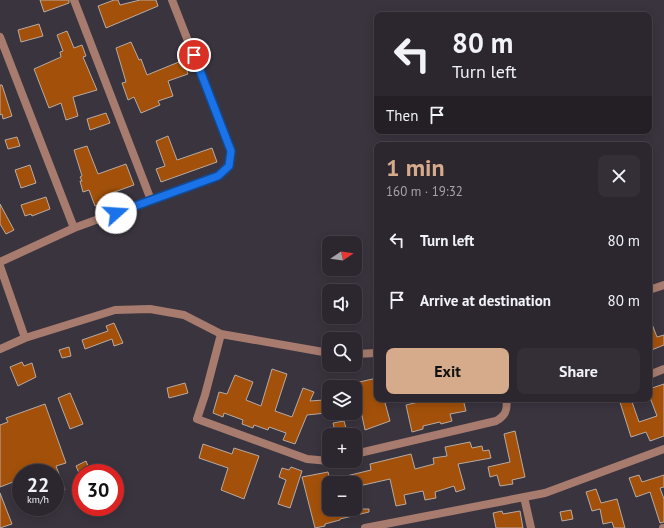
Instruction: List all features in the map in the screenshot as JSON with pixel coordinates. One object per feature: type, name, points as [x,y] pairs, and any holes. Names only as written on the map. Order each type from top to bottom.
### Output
[{"type":"street","points":[[74,0],[151,200]]},
{"type":"street","points":[[0,262],[74,228],[218,176],[229,166],[231,151],[172,0]]},
{"type":"street","points":[[0,37],[2,47],[74,228]]},
{"type":"street","points":[[0,266],[25,338]]},
{"type":"street","points":[[652,289],[664,285]]},
{"type":"street","points":[[0,349],[25,338],[115,310],[150,309],[184,315],[221,334],[322,352]]},
{"type":"street","points":[[221,334],[197,420],[307,459],[322,460]]},
{"type":"street","points":[[362,354],[374,353]]},
{"type":"street","points":[[652,374],[664,369]]},
{"type":"street","points":[[362,452],[496,421],[503,418],[508,408],[507,402]]},
{"type":"street","points":[[365,528],[545,493],[664,449]]},
{"type":"street","points":[[524,497],[531,528]]},
{"type":"building","points":[[40,0],[69,0],[69,3],[44,12]]},
{"type":"building","points":[[118,0],[120,5],[140,0],[156,0],[158,6],[106,28],[98,6]]},
{"type":"building","points":[[39,24],[43,36],[21,42],[18,30]]},
{"type":"building","points":[[67,31],[74,48],[82,45],[86,56],[83,57],[97,90],[73,97],[78,116],[66,120],[61,103],[49,108],[34,69],[61,57],[60,52],[63,51],[57,35]]},
{"type":"building","points":[[131,42],[139,60],[141,59],[147,75],[186,59],[190,67],[186,68],[188,74],[168,81],[173,96],[158,101],[160,105],[141,113],[134,97],[128,100],[122,83],[126,82],[116,48]]},
{"type":"building","points":[[0,85],[2,85],[12,116],[3,119],[2,114],[0,115]]},
{"type":"building","points":[[106,113],[110,123],[90,130],[87,119]]},
{"type":"building","points":[[168,136],[177,160],[212,148],[217,162],[161,182],[156,169],[165,166],[156,141]]},
{"type":"building","points":[[17,137],[20,146],[8,149],[5,140]]},
{"type":"building","points":[[87,146],[98,174],[126,164],[134,185],[106,195],[108,202],[95,206],[89,190],[83,192],[80,181],[82,181],[80,177],[82,176],[74,150]]},
{"type":"building","points":[[30,165],[36,183],[21,188],[15,170]]},
{"type":"building","points":[[46,197],[50,209],[32,216],[31,214],[25,216],[21,205]]},
{"type":"building","points":[[0,204],[14,230],[6,234],[0,224]]},
{"type":"building","points":[[114,323],[123,343],[114,346],[112,339],[85,349],[82,340],[108,331],[106,326]]},
{"type":"building","points":[[652,324],[657,337],[664,335],[664,345],[652,350]]},
{"type":"building","points":[[69,347],[71,356],[62,358],[59,350]]},
{"type":"building","points":[[22,362],[24,366],[32,363],[36,377],[18,386],[10,367]]},
{"type":"building","points":[[272,369],[287,374],[275,411],[292,417],[303,388],[314,392],[310,401],[322,400],[322,413],[307,415],[295,444],[283,440],[286,433],[269,427],[268,430],[254,425],[253,428],[242,424],[243,420],[224,413],[223,417],[213,413],[219,392],[227,394],[235,375],[253,382],[246,400],[261,406]]},
{"type":"building","points":[[374,379],[374,402],[385,402],[390,421],[365,430],[362,416],[362,381]]},
{"type":"building","points":[[185,383],[188,393],[169,398],[167,388]]},
{"type":"building","points":[[664,384],[664,436],[650,441],[646,432],[631,437],[620,402],[632,402],[639,422],[657,416],[652,402],[652,388]]},
{"type":"building","points":[[70,393],[83,424],[70,429],[58,398]]},
{"type":"building","points":[[418,402],[464,402],[466,411],[450,414],[452,421],[423,426],[423,429],[412,432],[406,405]]},
{"type":"building","points":[[45,404],[66,463],[12,464],[12,482],[0,487],[0,425],[8,422],[6,418]]},
{"type":"building","points":[[344,421],[346,428],[334,428],[333,423]]},
{"type":"building","points":[[515,431],[525,477],[512,480],[513,484],[500,486],[497,475],[490,477],[488,467],[510,462],[504,434]]},
{"type":"building","points":[[470,442],[472,448],[482,446],[483,451],[489,450],[491,458],[458,464],[465,489],[456,492],[454,486],[435,492],[436,498],[425,500],[423,491],[404,495],[406,504],[396,506],[390,479],[362,485],[362,476],[346,476],[371,470],[370,464],[411,454],[415,469],[434,464],[433,458],[447,456],[445,447]]},
{"type":"building","points":[[203,444],[232,454],[234,448],[259,456],[244,499],[221,490],[228,468],[199,458]]},
{"type":"building","points":[[86,461],[87,464],[80,464]]},
{"type":"building","points":[[291,467],[302,471],[290,508],[278,504],[286,480],[279,477],[282,468],[289,470]]},
{"type":"building","points":[[328,472],[329,476],[322,476],[322,516],[352,516],[315,528],[302,477]]},
{"type":"building","points":[[639,475],[642,482],[664,475],[664,487],[660,488],[664,499],[664,522],[660,523],[650,492],[636,497],[629,478]]},
{"type":"building","points":[[596,489],[601,503],[617,499],[625,528],[614,528],[612,522],[603,524],[600,509],[592,511],[586,492]]},
{"type":"building","points":[[0,493],[12,524],[0,528]]},
{"type":"building","points":[[362,509],[369,509],[369,512],[362,514]]},
{"type":"building","points":[[571,510],[573,519],[562,521],[560,512]]},
{"type":"building","points":[[502,511],[503,514],[520,511],[523,528],[496,528],[493,513]]},
{"type":"route","points":[[116,213],[218,176],[229,166],[231,151],[194,55]]}]
